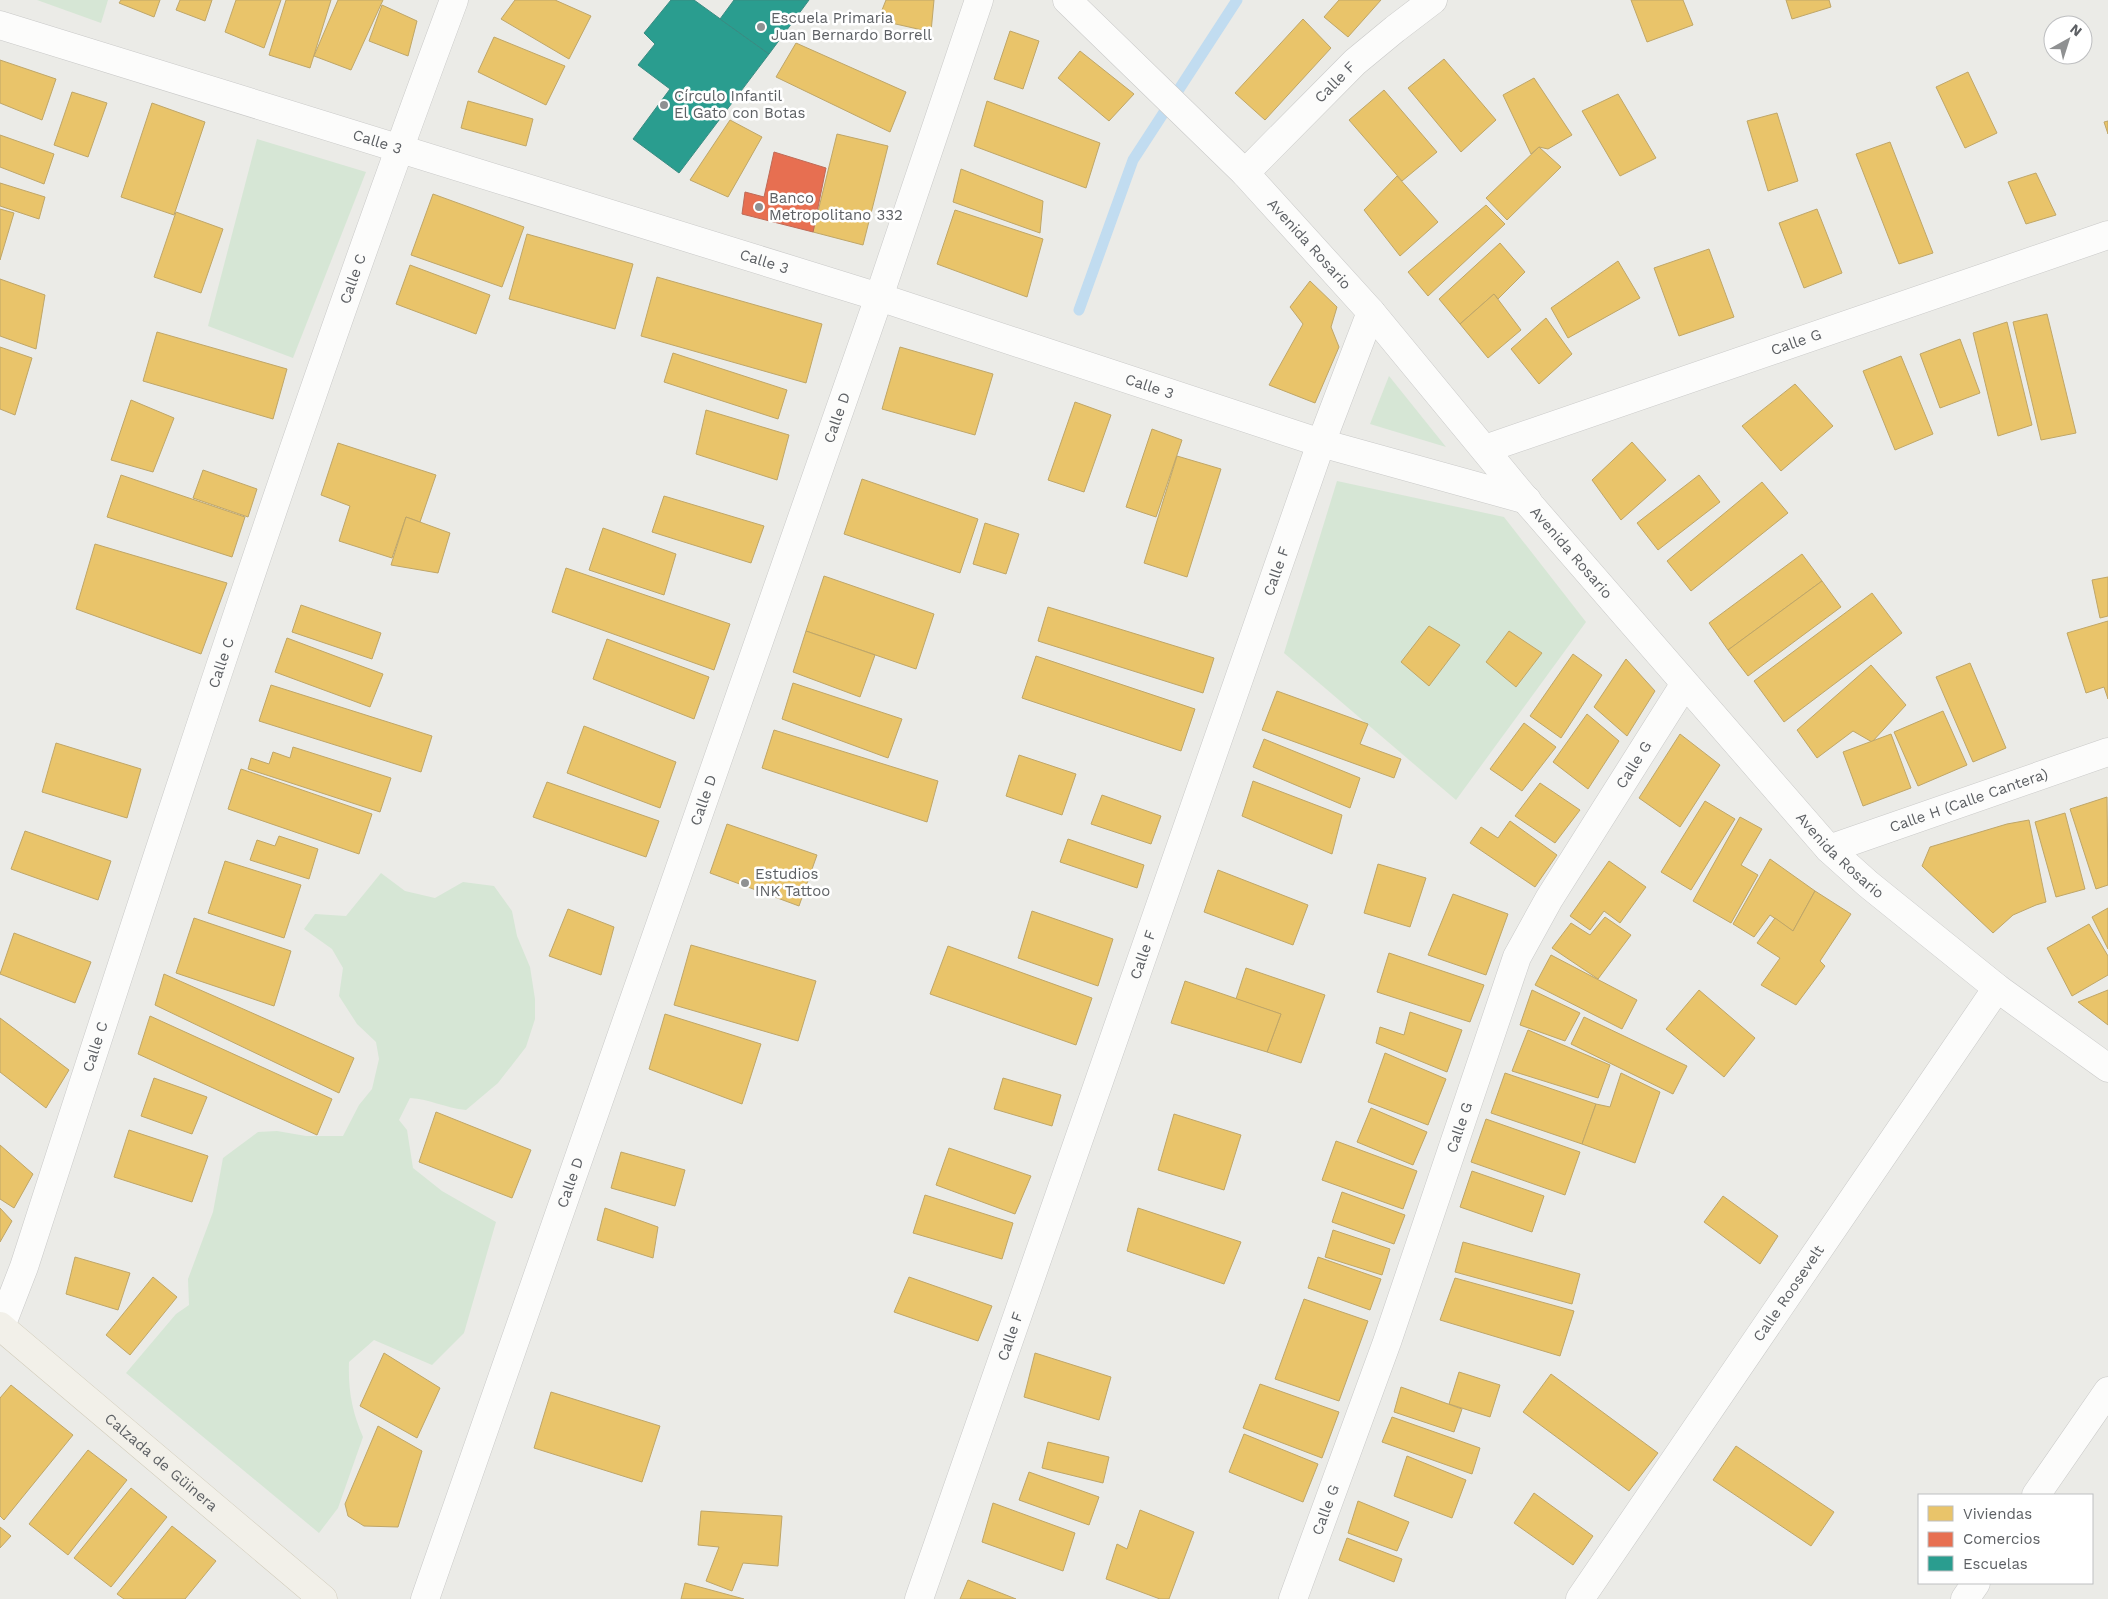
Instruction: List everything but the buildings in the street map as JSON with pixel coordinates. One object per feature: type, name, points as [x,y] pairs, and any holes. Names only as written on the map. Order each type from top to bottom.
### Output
[{"type":"main road","name":"Calzada de Güinera","points":[[0,1327],[323,1599]]},
{"type":"street","name":"Calle C","points":[[0,1327],[24,1267],[191,752],[398,148],[454,0]]},
{"type":"street","name":"Calle D","points":[[425,1599],[879,297],[979,0]]},
{"type":"street","name":"Avenida Rosario","points":[[1067,0],[1245,173],[1371,312],[1684,685],[1829,849],[1868,884],[1997,988],[2108,1068]]},
{"type":"street","name":"Calle F","points":[[1245,173],[1355,62],[1394,28],[1433,0]]},
{"type":"street","name":"Calle 3","points":[[0,25],[879,297],[1321,443],[1527,500]]},
{"type":"street","name":"Calle G","points":[[1485,449],[2108,235]]},
{"type":"street","name":"Calle F","points":[[919,1599],[1321,443],[1371,312]]},
{"type":"street","name":"Calle G","points":[[1293,1599],[1386,1342],[1517,957],[1550,899],[1684,685]]},
{"type":"street","name":"Calle H (Calle Cantera)","points":[[1829,849],[2108,752]]},
{"type":"street","name":"Calle Roosevelt","points":[[1580,1599],[1997,988]]},
{"type":"street","points":[[2037,1494],[2108,1391]]},
{"type":"street","points":[[1965,1599],[1975,1584]]},
{"type":"green space","points":[[37,0],[108,0],[101,23]]},
{"type":"green space","points":[[257,139],[366,172],[293,358],[208,326]]},
{"type":"green space","points":[[1389,376],[1446,447],[1370,424]]},
{"type":"green space","points":[[1337,481],[1504,517],[1586,622],[1456,800],[1284,653]]},
{"type":"green space","points":[[381,873],[405,891],[435,898],[463,882],[494,886],[512,911],[517,936],[530,967],[535,999],[535,1019],[526,1047],[498,1083],[466,1110],[410,1098],[399,1120],[407,1130],[413,1168],[442,1191],[496,1222],[464,1333],[432,1365],[374,1340],[349,1362],[349,1382],[352,1401],[363,1437],[338,1508],[319,1533],[126,1373],[176,1314],[189,1305],[188,1279],[213,1212],[223,1158],[258,1132],[277,1131],[306,1136],[343,1136],[359,1105],[372,1089],[379,1059],[376,1042],[357,1024],[339,996],[343,968],[332,949],[304,929],[315,914],[346,916]]},
{"type":"waterway","points":[[1079,310],[1133,160],[1237,0]]},
{"type":"place","name":"Escuela Primaria Juan Bernardo Borrell","points":[[761,27]]},
{"type":"place","name":"Círculo Infantil El Gato con Botas","points":[[664,105]]},
{"type":"place","name":"Banco Metropolitano 332","points":[[759,207]]},
{"type":"place","name":"Estudios INK Tattoo","points":[[745,883]]}]
